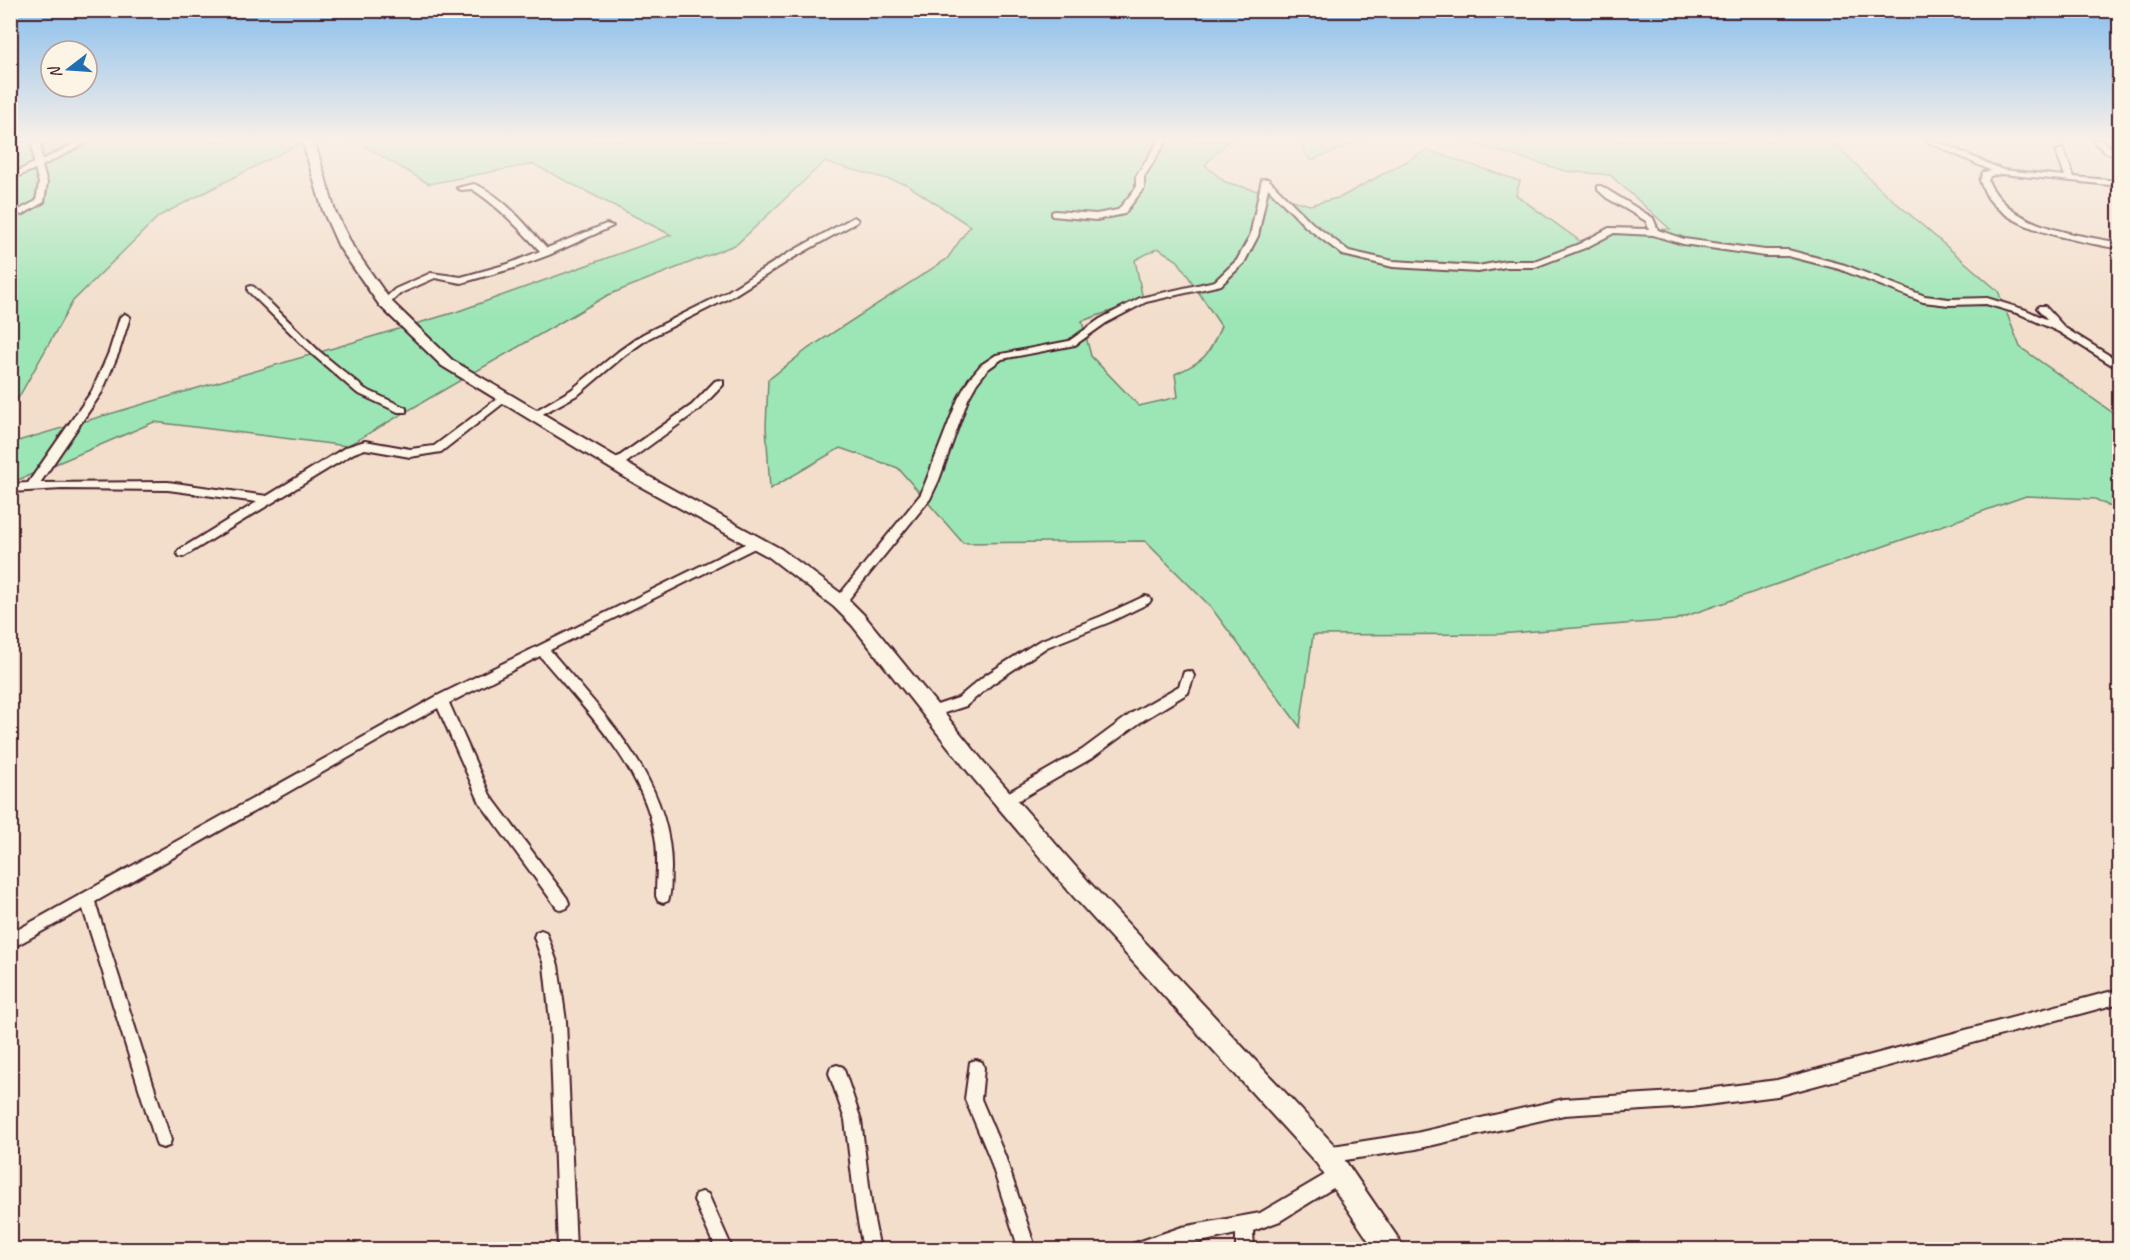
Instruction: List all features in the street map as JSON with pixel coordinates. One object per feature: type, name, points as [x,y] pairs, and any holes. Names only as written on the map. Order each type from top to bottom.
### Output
[{"type":"street","points":[[22,212],[40,199]]},
{"type":"street","points":[[327,199],[336,228],[346,247],[385,303],[447,363],[615,465],[757,542],[801,570],[840,602],[858,620],[1005,801],[1081,889],[1333,1165],[1391,1250]]},
{"type":"street","points":[[493,199],[546,253]]},
{"type":"street","points":[[1055,214],[1096,217],[1121,212],[1131,199]]},
{"type":"street","points":[[840,602],[926,496],[935,480],[969,385],[988,362],[999,357],[1072,343],[1103,321],[1143,300],[1218,283],[1241,261],[1254,236],[1261,199]]},
{"type":"street","points":[[1283,199],[1309,225],[1346,253],[1393,264],[1478,269],[1506,264],[1534,264],[1582,246],[1612,230],[1654,231],[1694,243],[1765,253],[1788,253],[1842,267],[1923,298],[1949,302],[1987,300],[2023,312],[2061,330],[2120,368]]},
{"type":"street","points":[[1618,199],[1650,220],[1654,231]]},
{"type":"street","points":[[1993,199],[2007,211],[2050,229],[2120,246]]},
{"type":"street","points":[[533,415],[575,392],[622,352],[646,336],[728,295],[790,256],[854,220]]},
{"type":"street","points":[[385,303],[398,291],[434,275],[461,280],[546,253],[609,226]]},
{"type":"street","points":[[251,289],[316,353],[361,391],[402,410]]},
{"type":"street","points":[[2042,308],[2061,330]]},
{"type":"street","points":[[31,487],[97,392],[114,352],[125,317]]},
{"type":"street","points":[[615,465],[696,407],[720,382]]},
{"type":"street","points":[[183,553],[350,450],[365,445],[410,453],[437,449],[505,398]]},
{"type":"street","points":[[10,488],[168,486],[267,500]]},
{"type":"street","points":[[10,942],[441,700],[757,542]]},
{"type":"street","points":[[932,712],[962,702],[988,680],[1043,644],[1107,619],[1145,600]]},
{"type":"street","points":[[542,649],[613,738],[647,789],[662,836],[663,896]]},
{"type":"street","points":[[1005,801],[1087,754],[1137,717],[1184,689],[1188,676]]},
{"type":"street","points":[[441,700],[485,799],[562,903]]},
{"type":"street","points":[[87,900],[163,1140]]},
{"type":"street","points":[[541,937],[551,965],[558,1021],[567,1250]]},
{"type":"street","points":[[1138,1250],[1182,1236],[1244,1225],[1274,1215],[1333,1165],[1416,1141],[1564,1107],[1691,1099],[1777,1088],[2120,996]]},
{"type":"street","points":[[976,1068],[973,1099],[997,1156],[1028,1250]]},
{"type":"street","points":[[837,1073],[853,1120],[864,1210],[872,1250]]},
{"type":"street","points":[[702,1200],[725,1250]]},
{"type":"street","points":[[1244,1225],[1245,1250]]},
{"type":"green space","points":[[11,199],[192,199],[159,216],[73,301],[11,411]]},
{"type":"green space","points":[[601,199],[785,199],[737,244],[608,295],[347,446],[154,422],[11,483],[11,443],[456,312],[671,235]]},
{"type":"green space","points":[[929,199],[1287,199],[1310,205],[1334,199],[1521,199],[1580,241],[1612,230],[1670,229],[1636,199],[1892,199],[1998,291],[2020,347],[2120,418],[2119,511],[2095,499],[2026,496],[1675,620],[1499,634],[1313,635],[1300,727],[1210,606],[1145,541],[963,543],[898,468],[840,448],[770,489],[766,427],[768,380],[809,348],[947,259],[970,226]],"holes":[[[1158,248],[1178,261],[1221,326],[1205,356],[1175,374],[1178,397],[1139,406],[1091,356],[1082,321],[1143,300],[1135,260]]]}]
